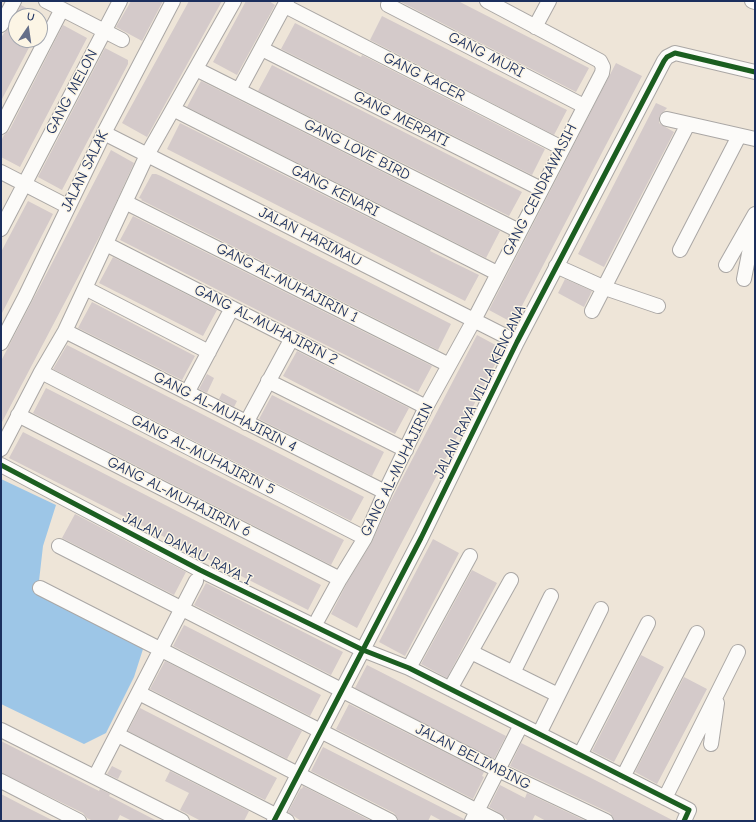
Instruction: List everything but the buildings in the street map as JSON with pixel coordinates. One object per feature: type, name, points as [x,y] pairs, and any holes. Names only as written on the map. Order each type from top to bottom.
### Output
[{"type":"street","points":[[1,25],[14,1]]},
{"type":"street","points":[[46,1],[122,40]]},
{"type":"street","name":"GANG MELON","points":[[1,229],[120,1]]},
{"type":"street","name":"JALAN SALAK","points":[[1,343],[25,297],[67,206],[173,1]]},
{"type":"street","points":[[1,450],[41,372],[65,331],[147,155],[234,1]]},
{"type":"street","points":[[492,2],[535,27],[549,1]]},
{"type":"street","points":[[239,90],[286,3]]},
{"type":"street","name":"GANG KACER","points":[[286,3],[562,148]]},
{"type":"street","name":"GANG MURI","points":[[388,5],[584,106]]},
{"type":"street","points":[[1,127],[62,9]]},
{"type":"street","name":"GANG CENDRAWASIH","points":[[474,320],[602,73],[603,67],[600,61],[535,27]]},
{"type":"street","name":"GANG MERPATI","points":[[262,48],[541,189]]},
{"type":"street","name":"JALAN RAYA VILLA KENCANA","points":[[279,819],[321,731],[422,538],[517,342],[664,61],[667,57],[675,53],[755,72]]},
{"type":"street","name":"GANG LOVE BIRD","points":[[196,69],[519,231]]},
{"type":"street","name":"GANG KENARI","points":[[173,109],[498,273]]},
{"type":"street","points":[[667,119],[755,140]]},
{"type":"street","points":[[592,311],[688,124]]},
{"type":"street","name":"JALAN HARIMAU","points":[[104,133],[517,342]]},
{"type":"street","points":[[680,250],[739,136]]},
{"type":"street","points":[[1,172],[67,206]]},
{"type":"street","name":"GANG AL-MUHAJIRIN 1","points":[[125,202],[449,365]]},
{"type":"street","points":[[726,265],[755,214]]},
{"type":"street","points":[[744,279],[755,221]]},
{"type":"street","name":"GANG AL-MUHAJIRIN 2","points":[[106,244],[426,407]]},
{"type":"street","points":[[556,266],[605,288],[658,306]]},
{"type":"street","points":[[85,288],[209,352]]},
{"type":"street","points":[[187,393],[232,308]]},
{"type":"street","name":"GANG AL-MUHAJIRIN","points":[[318,619],[365,538],[385,492],[426,407],[474,320]]},
{"type":"street","name":"GANG AL-MUHAJIRIN 4","points":[[65,331],[385,492]]},
{"type":"street","points":[[246,423],[292,338]]},
{"type":"street","name":"GANG AL-MUHAJIRIN 5","points":[[41,372],[365,538]]},
{"type":"street","points":[[268,382],[406,450]]},
{"type":"street","name":"GANG AL-MUHAJIRIN 6","points":[[18,415],[340,579]]},
{"type":"street","name":"JALAN DANAU RAYA I","points":[[1,465],[200,570],[363,650],[409,668],[689,810],[684,821]]},
{"type":"street","name":"JALAN BELIMBING","points":[[59,546],[498,770],[606,821]]},
{"type":"street","points":[[409,668],[470,556]]},
{"type":"street","points":[[450,689],[511,580]]},
{"type":"street","points":[[96,777],[196,581]]},
{"type":"street","points":[[40,588],[321,731],[474,816],[497,821]]},
{"type":"street","points":[[513,673],[551,596]]},
{"type":"street","points":[[539,734],[602,609]]},
{"type":"street","points":[[580,755],[648,623]]},
{"type":"street","points":[[623,777],[697,633]]},
{"type":"street","points":[[471,652],[558,695]]},
{"type":"street","points":[[665,798],[738,652]]},
{"type":"street","points":[[711,744],[719,689]]},
{"type":"street","points":[[139,693],[390,821]]},
{"type":"street","points":[[474,816],[521,725]]},
{"type":"street","points":[[1,730],[96,777],[176,820]]},
{"type":"street","points":[[118,735],[279,819]]},
{"type":"street","points":[[1,781],[79,821]]},
{"type":"water","points":[[1,479],[56,505],[43,546],[39,581],[136,634],[144,646],[134,677],[106,733],[84,744],[1,704]]},
{"type":"cycle path","points":[[274,821],[421,538],[517,342],[664,61],[667,57],[675,53],[755,72]]},
{"type":"cycle path","points":[[1,465],[200,570],[363,650],[409,668],[689,810],[684,821]]}]
